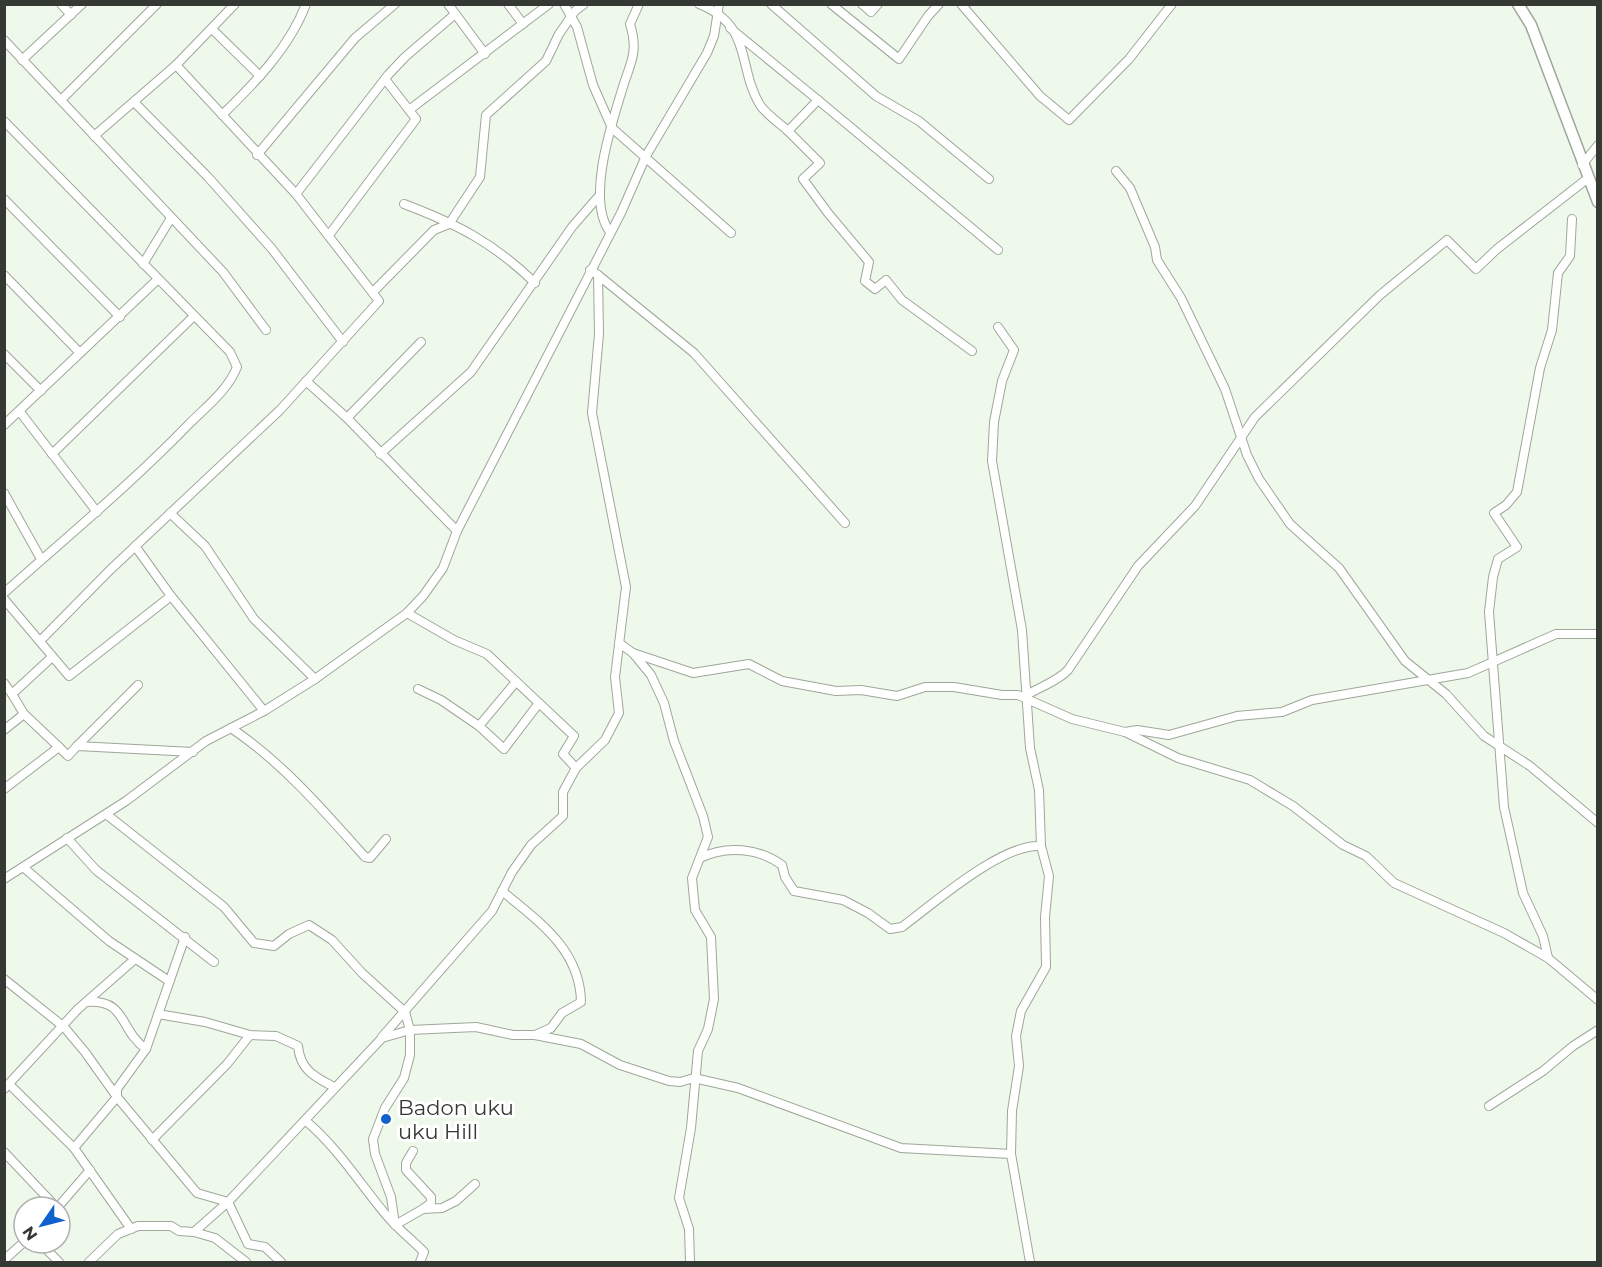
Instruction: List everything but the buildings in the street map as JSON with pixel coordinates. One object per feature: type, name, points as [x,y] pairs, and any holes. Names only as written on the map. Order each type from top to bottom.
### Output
[{"type":"street","points":[[61,4],[71,15]]},
{"type":"street","points":[[22,60],[82,4]]},
{"type":"street","points":[[61,100],[157,4]]},
{"type":"street","points":[[94,136],[176,65],[235,4]]},
{"type":"street","points":[[222,115],[260,76],[301,17],[306,4]]},
{"type":"street","points":[[257,155],[355,38],[395,4]]},
{"type":"street","points":[[448,4],[485,54]]},
{"type":"street","points":[[508,4],[523,24]]},
{"type":"street","points":[[410,110],[549,4]]},
{"type":"street","points":[[564,4],[572,18],[586,56],[593,85],[612,128],[731,233]]},
{"type":"street","points":[[374,291],[434,230],[450,222],[480,177],[486,115],[546,61],[559,34],[575,11],[584,4]]},
{"type":"street","points":[[610,232],[600,214],[598,197],[612,128],[633,60],[635,40],[630,24],[639,4]]},
{"type":"street","points":[[699,4],[717,8],[742,43],[760,105],[820,163],[803,179],[869,262],[865,281],[875,289],[886,280],[902,300],[972,351]]},
{"type":"street","points":[[771,4],[876,96],[919,121],[989,179]]},
{"type":"street","points":[[831,4],[899,59],[939,4]]},
{"type":"street","points":[[862,4],[872,12],[878,4]]},
{"type":"street","points":[[961,4],[1040,96],[1069,120],[1129,59],[1172,4]]},
{"type":"street","points":[[1518,4],[1531,25],[1581,165],[1598,202]]},
{"type":"street","points":[[4,879],[106,814],[193,752],[315,678],[407,613],[423,596],[443,568],[457,531],[594,272],[646,156],[708,53],[714,36],[717,8]]},
{"type":"street","points":[[296,194],[405,57],[454,15]]},
{"type":"street","points":[[730,28],[998,250]]},
{"type":"street","points":[[212,29],[260,76]]},
{"type":"street","points":[[4,40],[223,272],[266,330]]},
{"type":"street","points":[[40,641],[306,381],[380,301],[296,194],[257,155],[176,65]]},
{"type":"street","points":[[328,235],[416,119],[386,79]]},
{"type":"street","points":[[788,131],[818,100]]},
{"type":"street","points":[[135,102],[208,177],[272,249],[343,342]]},
{"type":"street","points":[[4,121],[236,360],[237,367],[233,376],[177,436],[97,512],[4,593]]},
{"type":"street","points":[[1581,165],[1598,145]]},
{"type":"street","points":[[1116,171],[1130,188],[1155,247],[1157,260],[1181,298],[1218,374],[1241,438],[1259,479],[1290,524],[1339,568],[1405,661],[1446,694],[1484,736],[1530,766],[1598,823]]},
{"type":"street","points":[[1025,696],[1047,682],[1061,678],[1138,566],[1195,506],[1256,417],[1378,297],[1447,240],[1476,269],[1497,249],[1587,179]]},
{"type":"street","points":[[380,454],[471,372],[572,227],[598,197]]},
{"type":"street","points":[[4,199],[120,317]]},
{"type":"street","points":[[404,204],[475,234],[509,257],[535,283]]},
{"type":"street","points":[[143,264],[171,218]]},
{"type":"street","points":[[1548,958],[1543,936],[1523,894],[1504,807],[1489,612],[1498,559],[1517,547],[1494,513],[1506,505],[1517,492],[1540,368],[1552,330],[1558,273],[1570,256],[1572,219]]},
{"type":"street","points":[[594,272],[694,353],[844,523]]},
{"type":"street","points":[[194,1232],[228,1202],[306,1121],[334,1087],[382,1038],[492,911],[531,845],[563,816],[563,792],[576,768],[605,740],[619,713],[615,677],[626,587],[592,413],[599,334],[594,272]]},
{"type":"street","points":[[4,275],[80,353]]},
{"type":"street","points":[[4,425],[157,280]]},
{"type":"street","points":[[52,454],[194,316]]},
{"type":"street","points":[[998,327],[1014,350],[1002,381],[994,422],[992,461],[1022,630],[1030,748],[1039,790],[1041,846],[1049,876],[1045,917],[1046,967],[1021,1011],[1016,1035],[1019,1066],[1012,1111],[1011,1154],[1030,1263]]},
{"type":"street","points":[[347,418],[421,342]]},
{"type":"street","points":[[4,354],[41,391]]},
{"type":"street","points":[[306,381],[347,418],[457,531]]},
{"type":"street","points":[[20,412],[97,512]]},
{"type":"street","points":[[4,493],[41,560]]},
{"type":"street","points":[[170,513],[205,546],[254,620],[315,678]]},
{"type":"street","points":[[135,546],[171,596],[264,711]]},
{"type":"street","points":[[4,599],[69,676],[171,596]]},
{"type":"street","points":[[407,613],[454,640],[487,654],[515,683],[574,736],[563,754],[576,768]]},
{"type":"street","points":[[1125,732],[1137,730],[1169,735],[1237,716],[1282,712],[1312,700],[1468,673],[1556,634],[1598,634]]},
{"type":"street","points":[[619,643],[633,653],[651,675],[664,703],[674,741],[703,816],[708,837],[692,878],[695,910],[711,937],[714,999],[708,1029],[698,1051],[691,1128],[679,1198],[689,1229],[690,1263]]},
{"type":"street","points":[[633,653],[693,673],[749,664],[782,681],[836,691],[861,690],[897,696],[925,687],[954,687],[1025,696],[1072,719],[1125,732],[1178,758],[1250,780],[1293,806],[1343,845],[1366,856],[1394,884],[1504,933],[1548,958],[1598,1000]]},
{"type":"street","points":[[12,694],[52,657]]},
{"type":"street","points":[[4,683],[24,714],[68,756],[138,685]]},
{"type":"street","points":[[479,726],[515,683]]},
{"type":"street","points":[[418,689],[441,700],[479,726],[504,749],[539,703]]},
{"type":"street","points":[[4,730],[24,714]]},
{"type":"street","points":[[231,728],[256,745],[304,791],[365,857],[370,858],[386,840]]},
{"type":"street","points":[[77,746],[193,752]]},
{"type":"street","points":[[4,789],[58,747]]},
{"type":"street","points":[[106,814],[224,907],[254,943],[274,946],[289,934],[309,925],[332,940],[362,973],[405,1012],[410,1030],[410,1055],[404,1078],[385,1108],[373,1139],[375,1154],[391,1197],[395,1225]]},
{"type":"street","points":[[67,838],[96,870],[185,937],[214,962]]},
{"type":"street","points":[[700,858],[713,852],[737,850],[770,856],[782,865],[785,877],[794,891],[843,900],[868,913],[890,929],[902,927],[987,864],[1030,845],[1041,846]]},
{"type":"street","points":[[23,867],[109,941],[169,981]]},
{"type":"street","points":[[502,891],[549,930],[571,958],[581,984],[581,1002],[562,1013],[551,1028],[535,1035]]},
{"type":"street","points":[[74,1148],[117,1097],[117,1089],[146,1049],[185,937]]},
{"type":"street","points":[[131,1229],[74,1148],[7,1087],[87,1002],[135,959]]},
{"type":"street","points":[[4,979],[64,1027],[117,1097],[197,1193],[228,1202],[248,1244],[265,1246],[281,1263]]},
{"type":"street","points":[[87,1002],[100,1001],[119,1011],[129,1032],[146,1049]]},
{"type":"street","points":[[158,1014],[205,1022],[250,1035],[276,1036],[298,1046],[299,1058],[308,1073],[334,1087]]},
{"type":"street","points":[[382,1038],[410,1030],[476,1027],[513,1035],[535,1035],[581,1044],[620,1065],[669,1081],[694,1078],[783,1103],[901,1148],[1011,1154]]},
{"type":"street","points":[[1489,1106],[1543,1071],[1573,1046],[1598,1030]]},
{"type":"street","points":[[152,1140],[227,1064],[250,1035]]},
{"type":"street","points":[[306,1121],[341,1156],[395,1225],[424,1252],[420,1263]]},
{"type":"street","points":[[395,1225],[431,1203],[431,1197],[406,1170],[406,1163],[413,1150]]},
{"type":"street","points":[[4,1152],[45,1195]]},
{"type":"street","points":[[68,1195],[90,1170]]},
{"type":"street","points":[[423,1209],[442,1208],[456,1201],[475,1184]]},
{"type":"street","points":[[89,1263],[118,1234],[138,1226],[171,1226],[179,1231],[194,1232],[214,1238],[246,1263]]},
{"type":"place","name":"Badon uku uku Hill","points":[[386,1119]]}]
